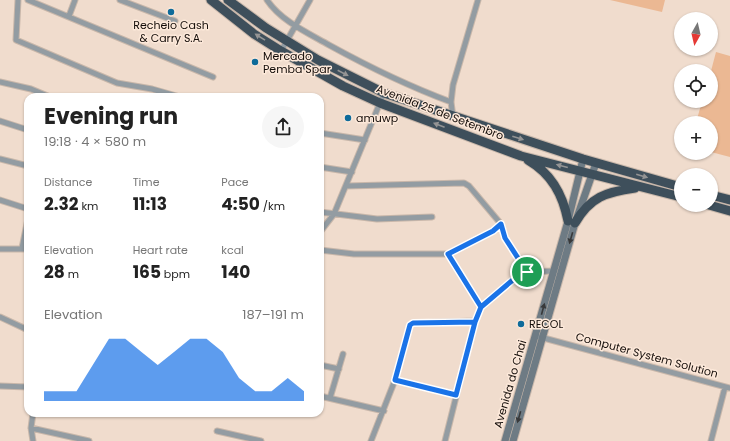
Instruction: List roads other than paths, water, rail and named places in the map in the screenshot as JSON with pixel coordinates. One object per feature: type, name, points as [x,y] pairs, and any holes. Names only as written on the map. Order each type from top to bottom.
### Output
[{"type":"highway","name":"Avenida 25 de Setembro","points":[[211,0],[254,34],[281,51],[343,86],[380,103],[521,156],[640,188],[674,195]]},
{"type":"highway","name":"Avenida 25 de Setembro","points":[[228,0],[286,42],[318,60],[384,92],[453,117],[583,159],[674,185]]},
{"type":"highway","points":[[521,156],[534,163],[556,186],[562,195],[572,222],[596,198],[640,188]]},
{"type":"highway","points":[[718,197],[730,200]]},
{"type":"highway","points":[[718,208],[730,211]]},
{"type":"main road","name":"Avenida do Chai","points":[[512,441],[539,336],[572,222],[583,159]]},
{"type":"main road","name":"Avenida do Chai","points":[[505,441],[539,336],[553,271],[572,222],[593,175],[596,163]]},
{"type":"street","points":[[18,0],[15,36],[16,40],[19,42],[117,83],[166,93]]},
{"type":"street","points":[[28,0],[213,77]]},
{"type":"street","points":[[69,16],[75,0]]},
{"type":"street","points":[[120,0],[175,21]]},
{"type":"street","points":[[268,0],[281,14],[296,26],[378,71],[451,102]]},
{"type":"street","points":[[281,51],[310,0]]},
{"type":"street","points":[[453,117],[451,102],[452,85],[478,0]]},
{"type":"street","points":[[0,82],[31,89],[40,93]]},
{"type":"street","points":[[324,227],[334,214],[384,92]]},
{"type":"street","points":[[0,121],[24,129]]},
{"type":"street","points":[[324,134],[365,140]]},
{"type":"street","points":[[0,159],[24,165]]},
{"type":"street","points":[[324,168],[352,172]]},
{"type":"street","points":[[346,186],[464,183],[469,186],[501,224],[505,238],[527,272]]},
{"type":"street","points":[[0,200],[24,208]]},
{"type":"street","points":[[324,213],[377,218],[432,217]]},
{"type":"street","points":[[324,250],[354,254],[448,254],[493,231],[501,224]]},
{"type":"street","points":[[0,249],[22,248],[24,238]]},
{"type":"street","points":[[448,254],[481,307]]},
{"type":"street","points":[[445,441],[475,322],[481,307],[514,279],[527,272],[553,271]]},
{"type":"street","points":[[0,317],[24,328]]},
{"type":"street","points":[[371,441],[395,380],[410,325],[413,323],[475,322]]},
{"type":"street","name":"Computer System Solution","points":[[539,336],[728,387]]},
{"type":"street","points":[[330,398],[343,354]]},
{"type":"street","points":[[324,366],[339,369]]},
{"type":"street","points":[[395,380],[456,395]]},
{"type":"street","points":[[0,386],[24,387]]},
{"type":"street","points":[[711,441],[728,387]]},
{"type":"street","points":[[324,397],[384,411]]},
{"type":"street","points":[[32,417],[31,428],[33,441]]},
{"type":"street","points":[[31,428],[89,441]]},
{"type":"street","points":[[217,431],[261,441]]},
{"type":"place","name":"Recheio Cash & Carry S.A.","points":[[171,12]]},
{"type":"place","name":"Mercado Pemba Spar","points":[[255,62]]},
{"type":"place","name":"amuwp","points":[[348,118]]},
{"type":"place","name":"RECOL","points":[[521,324]]}]
